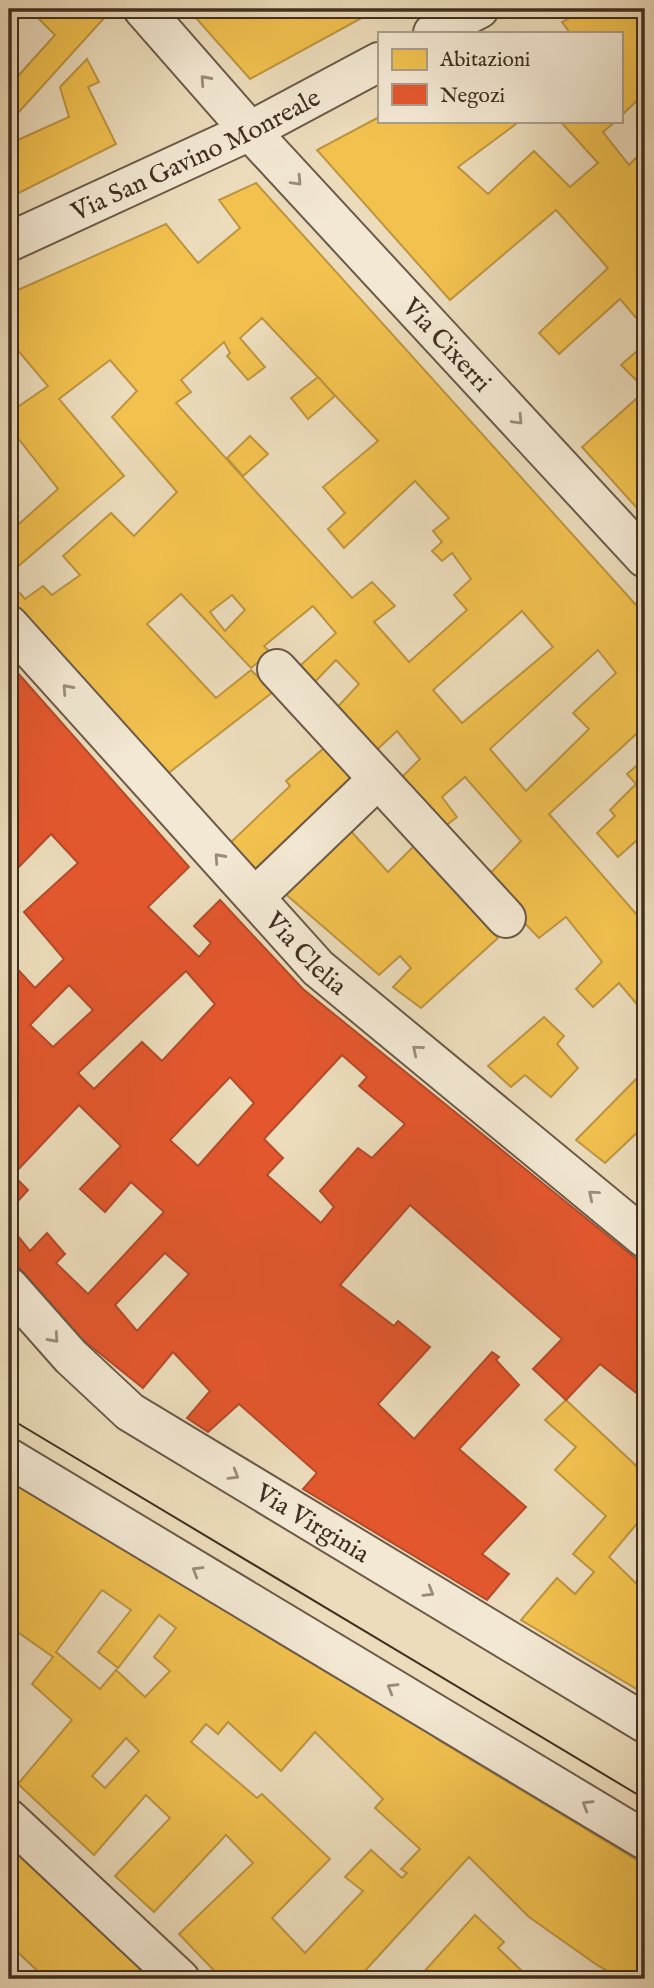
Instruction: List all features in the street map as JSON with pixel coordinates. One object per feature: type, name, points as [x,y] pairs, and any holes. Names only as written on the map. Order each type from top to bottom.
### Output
[{"type":"street","name":"Via Cixerri","points":[[143,9],[250,131],[645,558]]},
{"type":"street","points":[[435,32],[479,9]]},
{"type":"street","name":"Via San Gavino Monreale","points":[[9,242],[250,131],[378,63]]},
{"type":"street","name":"Via Clelia","points":[[9,625],[318,968],[645,1238]]},
{"type":"street","points":[[277,669],[506,918]]},
{"type":"street","points":[[254,897],[378,779]]},
{"type":"street","name":"Via Virginia","points":[[9,1287],[71,1357],[130,1412],[645,1723]]},
{"type":"street","points":[[9,1458],[645,1840]]},
{"type":"street","points":[[9,1819],[180,1979]]},
{"type":"building: Abitazioni","points":[[29,9],[97,9],[105,17],[9,123],[9,86],[55,35]]},
{"type":"building: Abitazioni","points":[[188,9],[378,9],[250,79]]},
{"type":"building: Abitazioni","points":[[586,9],[645,9],[645,93],[622,115],[622,32],[569,32],[562,22]]},
{"type":"building: Abitazioni","points":[[87,59],[99,82],[88,87],[116,144],[9,198],[9,144],[69,117],[60,87]]},
{"type":"building: Abitazioni","points":[[378,118],[378,122],[519,122],[458,167],[488,194],[534,151],[570,187],[598,163],[561,122],[615,122],[603,132],[629,165],[645,149],[645,314],[638,320],[620,299],[559,354],[539,333],[608,268],[556,210],[450,300],[317,150]]},
{"type":"building: Abitazioni","points":[[256,183],[645,615],[645,726],[549,814],[645,924],[645,1014],[619,983],[593,1007],[576,989],[602,962],[566,917],[539,938],[483,881],[521,841],[465,777],[442,797],[457,817],[439,831],[395,784],[420,759],[397,731],[369,757],[330,715],[359,684],[336,660],[306,691],[291,674],[336,633],[313,606],[264,646],[270,652],[251,668],[181,594],[147,624],[216,698],[251,670],[273,692],[166,775],[9,611],[9,600],[20,593],[25,599],[43,586],[52,595],[80,575],[63,556],[111,513],[134,536],[177,492],[112,417],[137,391],[110,360],[59,399],[124,476],[9,574],[9,533],[58,489],[9,427],[9,413],[48,386],[16,348],[9,353],[9,294],[166,224],[198,263],[240,228],[219,200]],"holes":[[[262,318],[378,441],[323,487],[345,513],[328,529],[344,548],[415,481],[449,518],[433,531],[442,542],[432,551],[442,561],[452,553],[471,579],[454,595],[467,610],[409,662],[374,622],[395,606],[372,582],[352,598],[176,403],[191,392],[181,380],[224,342],[230,353],[227,356],[248,380],[265,367],[240,338]],[[232,595],[245,610],[225,631],[210,612]],[[522,611],[553,647],[462,723],[433,690]],[[598,650],[616,673],[573,713],[589,729],[526,791],[490,749]]]},
{"type":"building: Abitazioni","points":[[645,344],[645,389],[621,365]]},
{"type":"building: Abitazioni","points":[[318,377],[335,396],[308,419],[291,398]]},
{"type":"building: Abitazioni","points":[[645,391],[645,517],[582,447]]},
{"type":"building: Abitazioni","points":[[250,436],[268,454],[243,476],[227,458]]},
{"type":"building: Abitazioni","points":[[324,748],[351,778],[256,869],[230,843],[290,786],[286,781]]},
{"type":"building: Abitazioni","points":[[645,758],[645,833],[618,857],[597,833],[615,816],[610,810],[636,784],[627,774]]},
{"type":"building: Abitazioni","points":[[349,829],[388,872],[414,846],[498,938],[421,1008],[393,987],[411,968],[400,956],[379,975],[282,891]]},
{"type":"building: Abitazioni","points":[[544,1017],[564,1036],[557,1044],[578,1068],[551,1097],[525,1075],[511,1087],[488,1066]]},
{"type":"building: Abitazioni","points":[[645,1070],[645,1125],[605,1163],[576,1140]]},
{"type":"building: Abitazioni","points":[[566,1400],[645,1474],[645,1514],[609,1557],[645,1592],[645,1694],[521,1620],[557,1578],[575,1594],[594,1572],[573,1554],[606,1516],[555,1470],[576,1447],[545,1420]]},
{"type":"building: Abitazioni","points":[[9,1477],[357,1683],[440,1741],[645,1865],[645,1979],[622,1979],[597,1965],[529,1917],[469,1857],[363,1973],[370,1979],[222,1979],[179,1934],[253,1863],[226,1835],[154,1912],[115,1876],[170,1818],[146,1795],[94,1855],[18,1784],[72,1720],[32,1684],[53,1657],[9,1626]],"holes":[[[102,1590],[131,1610],[98,1652],[118,1668],[159,1615],[176,1628],[154,1657],[170,1671],[145,1697],[116,1670],[100,1689],[56,1652]],[[228,1722],[281,1771],[315,1732],[383,1799],[375,1808],[420,1849],[401,1869],[407,1873],[402,1878],[371,1850],[345,1877],[363,1891],[305,1953],[272,1918],[330,1859],[262,1794],[257,1798],[191,1742],[206,1724],[218,1734]],[[126,1738],[139,1751],[105,1788],[92,1776]]]},
{"type":"building: Abitazioni","points":[[9,1830],[163,1979],[46,1979],[9,1944]]},
{"type":"building: Abitazioni","points":[[475,1915],[504,1942],[498,1948],[522,1971],[514,1979],[425,1979],[421,1975]]},
{"type":"building: Negozi","points":[[9,663],[189,867],[148,907],[199,957],[211,943],[194,926],[220,900],[303,989],[645,1266],[645,1400],[600,1364],[566,1400],[533,1369],[562,1339],[410,1205],[340,1285],[394,1326],[398,1321],[430,1347],[378,1404],[414,1439],[492,1352],[499,1357],[496,1360],[519,1385],[459,1449],[526,1507],[482,1554],[509,1574],[487,1600],[303,1489],[317,1473],[239,1404],[208,1432],[187,1418],[210,1391],[173,1352],[143,1388],[82,1339],[9,1256],[9,1225],[30,1251],[47,1233],[65,1254],[56,1263],[88,1294],[164,1212],[131,1182],[105,1212],[80,1189],[121,1146],[79,1105],[13,1175],[28,1190],[9,1211],[9,960],[35,988],[64,959],[24,912],[78,863],[51,834],[9,877]],"holes":[[[186,971],[215,1004],[162,1061],[142,1042],[94,1089],[78,1073]],[[69,985],[93,1010],[53,1047],[30,1025]],[[342,1055],[367,1077],[359,1086],[405,1124],[372,1158],[358,1148],[320,1191],[334,1207],[321,1223],[267,1175],[283,1158],[264,1139]],[[230,1077],[254,1103],[198,1166],[170,1140]],[[165,1253],[189,1274],[137,1331],[115,1305]]]},
{"type":"tram line","points":[[9,1418],[645,1799]]}]
